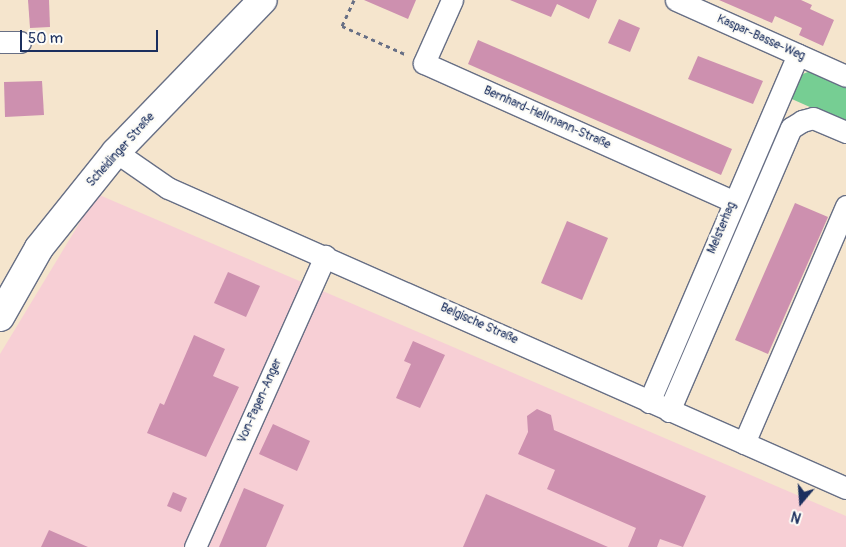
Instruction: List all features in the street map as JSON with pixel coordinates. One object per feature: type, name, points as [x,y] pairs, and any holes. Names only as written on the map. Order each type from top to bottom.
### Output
[{"type":"main road","name":"Scheidinger Straße","points":[[0,317],[39,248],[116,152],[263,0]]},
{"type":"street","points":[[424,63],[452,0]]},
{"type":"street","name":"Kaspar-Basse-Weg","points":[[676,0],[846,76]]},
{"type":"street","name":"Melsterhag","points":[[649,402],[733,201],[798,55]]},
{"type":"street","name":"Bernhard-Hellmann-Straße","points":[[424,63],[733,201]]},
{"type":"street","points":[[669,410],[790,128],[802,121],[814,118],[846,132]]},
{"type":"street","name":"Belgische Straße","points":[[116,152],[168,188],[846,488]]},
{"type":"street","points":[[744,443],[846,206]]},
{"type":"street","name":"Von-Papen-Anger","points":[[195,547],[325,256]]},
{"type":"path","points":[[354,0],[342,26],[424,63]]},
{"type":"shaded area","points":[[97,194],[846,516],[846,547],[0,547],[0,354]]},
{"type":"green space","points":[[813,70],[846,85],[846,123],[785,96],[795,77]]},
{"type":"building","points":[[28,0],[49,0],[50,27],[30,28]]},
{"type":"building","points":[[364,0],[416,0],[408,19]]},
{"type":"building","points":[[510,0],[597,0],[589,19],[557,4],[551,17]]},
{"type":"building","points":[[719,0],[801,0],[812,5],[810,9],[834,20],[823,46],[799,35],[802,28],[775,16],[772,23]]},
{"type":"building","points":[[619,19],[640,28],[630,52],[608,43]]},
{"type":"building","points":[[478,40],[732,149],[721,175],[468,64]]},
{"type":"building","points":[[698,56],[763,81],[753,104],[688,79]]},
{"type":"building","points":[[42,81],[44,115],[5,117],[4,82]]},
{"type":"building","points":[[795,203],[828,217],[768,354],[735,340]]},
{"type":"building","points":[[567,221],[608,238],[582,300],[541,283]]},
{"type":"building","points":[[228,272],[260,286],[246,317],[214,303]]},
{"type":"building","points":[[194,335],[225,349],[213,376],[239,387],[206,457],[147,433],[160,403],[164,405]]},
{"type":"building","points":[[413,341],[445,355],[420,408],[396,398],[411,364],[404,361]]},
{"type":"building","points":[[537,409],[551,415],[554,430],[706,496],[683,547],[660,539],[657,547],[628,547],[636,528],[547,489],[555,470],[518,454],[528,432],[527,416]]},
{"type":"building","points":[[273,424],[310,441],[297,471],[259,454]]},
{"type":"building","points":[[244,488],[284,505],[266,547],[219,547]]},
{"type":"building","points":[[173,492],[187,498],[181,512],[167,506]]},
{"type":"building","points":[[486,494],[608,547],[463,547]]},
{"type":"building","points":[[49,530],[88,547],[41,547]]}]
